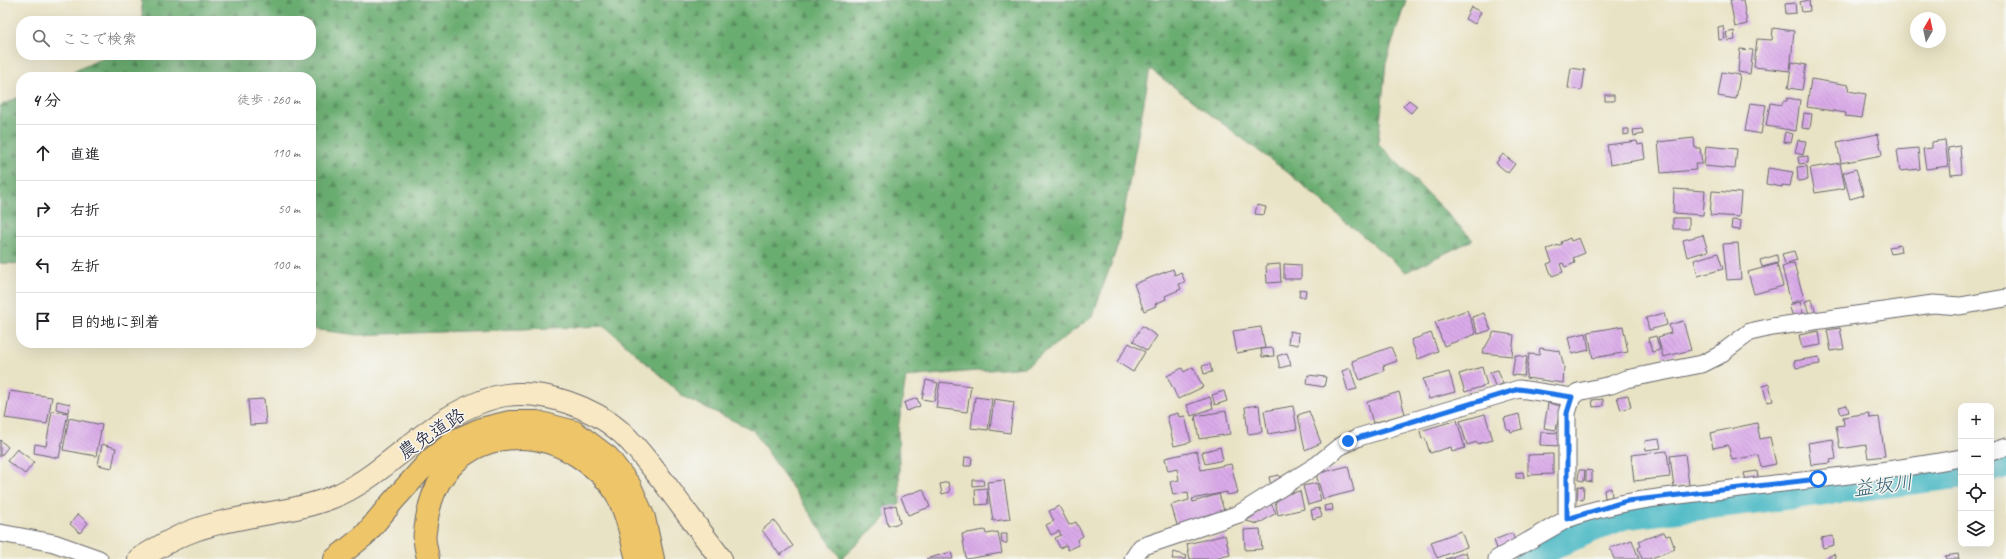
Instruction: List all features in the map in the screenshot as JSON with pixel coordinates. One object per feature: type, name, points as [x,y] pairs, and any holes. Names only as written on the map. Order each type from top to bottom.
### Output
[{"type":"highway","points":[[334,559],[365,535],[393,501],[436,456],[456,440],[480,428],[510,422],[537,422],[574,432],[608,457],[630,486],[644,518],[653,559]]},
{"type":"highway","points":[[428,559],[424,534],[431,502],[443,476],[462,457],[486,443],[512,438],[536,439],[565,448],[592,466],[615,492],[628,521],[637,559]]},
{"type":"street","points":[[1567,519],[1567,413],[1572,397],[1578,392],[1585,389],[1611,385],[1626,379],[1702,364],[1718,356],[1750,332],[1772,327],[1933,304],[1960,306],[2006,298]]},
{"type":"street","points":[[1132,559],[1141,547],[1239,514],[1317,465],[1343,444],[1358,437],[1519,389],[1572,397]]},
{"type":"street","name":"農免道路","points":[[139,559],[159,547],[195,530],[316,503],[341,493],[370,475],[447,418],[476,404],[507,395],[537,396],[568,402],[597,414],[622,433],[645,458],[721,559]]},
{"type":"street","points":[[1994,451],[2006,447]]},
{"type":"street","points":[[1497,559],[1567,519],[1627,501],[1841,476],[1958,458]]},
{"type":"street","points":[[0,532],[54,543],[99,559]]},
{"type":"green space","points":[[141,0],[1406,0],[1386,63],[1378,143],[1473,240],[1406,272],[1287,172],[1150,69],[1118,245],[1092,317],[1025,367],[906,377],[898,429],[900,503],[841,559],[753,430],[684,397],[605,326],[358,335],[316,330],[316,72],[73,72],[98,60],[316,60],[316,16],[143,16]]},
{"type":"green space","points":[[16,98],[16,264],[0,263],[0,106]]},
{"type":"building","points":[[1730,0],[1743,0],[1747,24],[1735,27]]},
{"type":"building","points":[[1809,0],[1810,11],[1802,12],[1800,2]]},
{"type":"building","points":[[1795,3],[1796,13],[1786,14],[1785,4]]},
{"type":"building","points":[[1471,7],[1481,12],[1475,24],[1465,19]]},
{"type":"building","points":[[1723,26],[1725,39],[1719,40],[1718,27]]},
{"type":"building","points":[[1773,28],[1794,31],[1790,71],[1754,67],[1757,39],[1772,40]]},
{"type":"building","points":[[1734,31],[1735,40],[1728,41],[1726,33]]},
{"type":"building","points":[[1740,49],[1753,50],[1750,74],[1738,72]]},
{"type":"building","points":[[1792,62],[1806,65],[1802,90],[1788,88]]},
{"type":"building","points":[[1571,68],[1585,70],[1582,90],[1568,88]]},
{"type":"building","points":[[1722,72],[1740,75],[1736,99],[1718,96]]},
{"type":"building","points":[[1811,79],[1849,85],[1848,91],[1866,94],[1862,118],[1845,116],[1846,113],[1807,107]]},
{"type":"building","points":[[1605,95],[1614,95],[1614,101],[1605,101]]},
{"type":"building","points":[[1787,98],[1800,100],[1796,131],[1766,126],[1770,103],[1782,105],[1783,101],[1787,101]]},
{"type":"building","points":[[1409,100],[1417,106],[1411,113],[1403,106]]},
{"type":"building","points":[[1750,103],[1766,105],[1761,134],[1745,131]]},
{"type":"building","points":[[1804,113],[1812,114],[1810,129],[1802,128]]},
{"type":"building","points":[[1624,129],[1629,129],[1629,134],[1624,135]]},
{"type":"building","points":[[1642,129],[1643,134],[1634,136],[1633,130]]},
{"type":"building","points":[[1785,132],[1793,134],[1791,143],[1783,142]]},
{"type":"building","points":[[1878,134],[1882,155],[1841,163],[1837,142]]},
{"type":"building","points":[[1694,138],[1695,148],[1700,148],[1702,164],[1695,164],[1696,170],[1661,173],[1658,142]]},
{"type":"building","points":[[1798,140],[1806,141],[1803,155],[1795,153]]},
{"type":"building","points":[[1945,140],[1948,166],[1926,169],[1923,149],[1932,148],[1932,142]]},
{"type":"building","points":[[1637,141],[1638,145],[1643,144],[1645,159],[1610,165],[1607,145]]},
{"type":"building","points":[[1706,146],[1737,149],[1735,169],[1704,166]]},
{"type":"building","points":[[1960,146],[1962,174],[1951,175],[1948,148]]},
{"type":"building","points":[[1918,148],[1920,169],[1900,171],[1897,150]]},
{"type":"building","points":[[1503,154],[1515,164],[1508,173],[1496,163]]},
{"type":"building","points":[[1808,156],[1808,163],[1799,164],[1798,157]]},
{"type":"building","points":[[1840,163],[1845,188],[1815,193],[1810,168]]},
{"type":"building","points":[[1807,166],[1808,180],[1798,181],[1797,167]]},
{"type":"building","points":[[1768,168],[1793,172],[1790,186],[1782,185],[1782,187],[1766,184]]},
{"type":"building","points":[[1856,169],[1864,195],[1850,199],[1843,173]]},
{"type":"building","points":[[1674,189],[1705,191],[1703,215],[1673,213]]},
{"type":"building","points":[[1712,191],[1741,193],[1739,217],[1710,215]]},
{"type":"building","points":[[1257,205],[1266,207],[1264,215],[1255,214]]},
{"type":"building","points":[[1673,218],[1689,218],[1689,229],[1673,229]]},
{"type":"building","points":[[1732,220],[1741,221],[1740,230],[1731,229]]},
{"type":"building","points":[[1703,235],[1708,251],[1687,257],[1683,240]]},
{"type":"building","points":[[1570,238],[1571,241],[1579,238],[1585,253],[1573,258],[1575,263],[1565,267],[1563,263],[1560,264],[1563,272],[1552,276],[1547,264],[1552,262],[1547,249],[1562,244],[1561,242]]},
{"type":"building","points":[[1738,243],[1741,279],[1727,280],[1723,244]]},
{"type":"building","points":[[1900,245],[1901,252],[1891,254],[1889,247]]},
{"type":"building","points":[[1794,251],[1797,260],[1785,264],[1782,254]]},
{"type":"building","points":[[1718,253],[1723,269],[1698,276],[1694,260]]},
{"type":"building","points":[[1777,255],[1778,263],[1762,267],[1760,260]]},
{"type":"building","points":[[1794,263],[1804,299],[1791,303],[1782,267]]},
{"type":"building","points":[[1280,264],[1281,282],[1267,283],[1266,265]]},
{"type":"building","points":[[1284,264],[1301,265],[1301,279],[1284,279]]},
{"type":"building","points":[[1777,264],[1783,286],[1754,294],[1748,272]]},
{"type":"building","points":[[1173,269],[1175,275],[1181,272],[1185,282],[1179,284],[1181,289],[1165,296],[1166,299],[1155,304],[1156,306],[1144,311],[1134,284]]},
{"type":"building","points":[[1300,289],[1306,290],[1305,297],[1299,297]]},
{"type":"building","points":[[1812,299],[1816,315],[1810,317],[1805,301]]},
{"type":"building","points":[[1800,302],[1804,317],[1794,320],[1789,305]]},
{"type":"building","points":[[1467,310],[1476,334],[1444,346],[1435,322]]},
{"type":"building","points":[[1484,313],[1491,330],[1478,334],[1472,317]]},
{"type":"building","points":[[1664,313],[1667,325],[1649,330],[1646,318]]},
{"type":"building","points":[[1683,321],[1691,350],[1663,357],[1658,337],[1671,333],[1669,325]]},
{"type":"building","points":[[1142,326],[1157,336],[1147,351],[1133,341]]},
{"type":"building","points":[[1623,326],[1628,352],[1593,358],[1588,332]]},
{"type":"building","points":[[1261,327],[1265,348],[1237,353],[1233,331]]},
{"type":"building","points":[[1840,328],[1844,349],[1831,351],[1827,330]]},
{"type":"building","points":[[1290,331],[1299,333],[1298,345],[1288,343]]},
{"type":"building","points":[[1819,331],[1821,345],[1802,348],[1799,335]]},
{"type":"building","points":[[1494,332],[1514,335],[1512,356],[1482,353]]},
{"type":"building","points":[[1431,333],[1438,351],[1418,359],[1411,340]]},
{"type":"building","points":[[1586,333],[1589,350],[1572,354],[1568,337]]},
{"type":"building","points":[[1656,336],[1660,350],[1652,352],[1648,338]]},
{"type":"building","points":[[1129,343],[1145,352],[1133,372],[1117,362]]},
{"type":"building","points":[[1391,347],[1397,361],[1383,366],[1384,371],[1360,380],[1352,361]]},
{"type":"building","points":[[1273,348],[1274,356],[1262,357],[1261,349]]},
{"type":"building","points":[[1540,348],[1560,351],[1564,367],[1563,383],[1526,378],[1529,354],[1539,355]]},
{"type":"building","points":[[1287,353],[1291,365],[1280,368],[1277,356]]},
{"type":"building","points":[[1515,355],[1527,357],[1524,376],[1512,375]]},
{"type":"building","points":[[1819,357],[1820,364],[1796,368],[1794,361]]},
{"type":"building","points":[[1210,364],[1212,372],[1204,374],[1202,366]]},
{"type":"building","points":[[1193,367],[1203,387],[1178,399],[1167,376],[1182,368],[1184,372]]},
{"type":"building","points":[[1482,367],[1487,385],[1465,392],[1459,374]]},
{"type":"building","points":[[1350,368],[1357,389],[1348,391],[1342,371]]},
{"type":"building","points":[[1498,370],[1503,384],[1495,386],[1490,372]]},
{"type":"building","points":[[1449,372],[1455,392],[1429,399],[1423,379]]},
{"type":"building","points":[[1308,375],[1326,377],[1324,387],[1307,384]]},
{"type":"building","points":[[926,380],[938,383],[934,401],[922,399]]},
{"type":"building","points":[[940,382],[971,386],[967,412],[936,408]]},
{"type":"building","points":[[1769,384],[1773,401],[1767,402],[1763,386]]},
{"type":"building","points":[[10,391],[52,397],[47,424],[5,418]]},
{"type":"building","points":[[1224,391],[1227,401],[1215,405],[1212,395]]},
{"type":"building","points":[[1399,392],[1405,414],[1373,423],[1367,402]]},
{"type":"building","points":[[1628,395],[1631,407],[1621,410],[1617,397]]},
{"type":"building","points":[[975,397],[992,399],[988,430],[971,428]]},
{"type":"building","points":[[1210,397],[1213,408],[1191,416],[1187,405]]},
{"type":"building","points":[[917,398],[920,406],[907,411],[904,403]]},
{"type":"building","points":[[264,399],[266,424],[250,425],[248,400]]},
{"type":"building","points":[[994,399],[1014,402],[1010,433],[990,430]]},
{"type":"building","points":[[1603,399],[1603,406],[1593,407],[1592,400]]},
{"type":"building","points":[[57,401],[70,404],[68,412],[56,409]]},
{"type":"building","points":[[1548,403],[1561,406],[1556,430],[1544,428]]},
{"type":"building","points":[[1259,405],[1262,432],[1248,434],[1245,407]]},
{"type":"building","points":[[1847,405],[1849,412],[1841,414],[1839,407]]},
{"type":"building","points":[[1293,406],[1297,429],[1268,434],[1264,411]]},
{"type":"building","points":[[52,411],[68,413],[59,458],[34,453],[35,444],[46,446]]},
{"type":"building","points":[[1226,411],[1230,434],[1199,439],[1195,416]]},
{"type":"building","points":[[1309,411],[1321,443],[1305,450],[1298,415]]},
{"type":"building","points":[[1178,413],[1179,417],[1185,416],[1191,442],[1174,446],[1167,416]]},
{"type":"building","points":[[1869,413],[1870,418],[1879,417],[1885,456],[1868,458],[1866,445],[1840,449],[1836,426],[1844,425],[1843,417]]},
{"type":"building","points":[[1485,414],[1493,440],[1467,445],[1460,421]]},
{"type":"building","points":[[1519,414],[1522,429],[1511,432],[1510,429],[1507,429],[1504,418]]},
{"type":"building","points":[[69,418],[102,425],[96,456],[63,450]]},
{"type":"building","points":[[1457,420],[1465,448],[1452,452],[1451,447],[1430,453],[1425,438],[1422,439],[1420,431]]},
{"type":"building","points":[[1757,423],[1760,439],[1770,437],[1776,464],[1761,467],[1758,455],[1732,460],[1728,445],[1713,448],[1710,433]]},
{"type":"building","points":[[1541,432],[1561,433],[1560,446],[1540,445]]},
{"type":"building","points":[[1659,439],[1661,448],[1646,450],[1645,441]]},
{"type":"building","points":[[1833,439],[1836,459],[1830,460],[1831,463],[1811,465],[1808,443]]},
{"type":"building","points":[[0,440],[8,447],[0,457]]},
{"type":"building","points":[[102,444],[116,448],[112,468],[98,465]]},
{"type":"building","points":[[1220,447],[1223,460],[1205,464],[1202,452]]},
{"type":"building","points":[[17,449],[34,462],[25,474],[7,461]]},
{"type":"building","points":[[1197,451],[1201,470],[1231,464],[1238,493],[1227,495],[1227,492],[1192,499],[1193,502],[1219,494],[1225,514],[1178,528],[1171,505],[1189,500],[1188,492],[1173,495],[1170,482],[1179,480],[1177,469],[1168,471],[1165,458]]},
{"type":"building","points":[[1667,451],[1670,477],[1634,481],[1631,455]]},
{"type":"building","points":[[1553,454],[1553,474],[1528,475],[1528,455]]},
{"type":"building","points":[[1685,454],[1689,485],[1674,487],[1670,456]]},
{"type":"building","points":[[965,457],[972,458],[971,466],[964,466]]},
{"type":"building","points":[[1348,466],[1354,491],[1323,499],[1316,474]]},
{"type":"building","points":[[1579,470],[1585,470],[1584,481],[1578,480]]},
{"type":"building","points":[[1586,470],[1592,471],[1592,482],[1586,481]]},
{"type":"building","points":[[1757,471],[1759,482],[1747,484],[1744,473]]},
{"type":"building","points":[[1523,472],[1524,478],[1516,478],[1516,473]]},
{"type":"building","points":[[1279,475],[1281,483],[1271,486],[1269,477]]},
{"type":"building","points":[[973,480],[983,480],[984,485],[973,486]]},
{"type":"building","points":[[1004,480],[1010,519],[993,521],[987,482]]},
{"type":"building","points":[[948,482],[950,492],[942,494],[940,484]]},
{"type":"building","points":[[1317,483],[1321,501],[1308,505],[1303,486]]},
{"type":"building","points":[[1578,486],[1584,487],[1583,500],[1577,499]]},
{"type":"building","points":[[987,488],[988,504],[976,505],[975,489]]},
{"type":"building","points":[[1611,488],[1612,497],[1605,498],[1604,490]]},
{"type":"building","points":[[923,489],[930,507],[908,515],[901,497]]},
{"type":"building","points":[[1300,491],[1304,509],[1278,515],[1275,501],[1287,494]]},
{"type":"building","points":[[1271,504],[1276,513],[1258,524],[1246,521]]},
{"type":"building","points":[[1332,504],[1333,510],[1325,511],[1324,506]]},
{"type":"building","points":[[896,505],[900,523],[888,526],[884,508]]},
{"type":"building","points":[[1059,506],[1069,525],[1076,522],[1083,536],[1077,540],[1079,545],[1068,550],[1066,545],[1060,548],[1055,538],[1061,535],[1059,531],[1051,535],[1046,525],[1054,521],[1049,511]]},
{"type":"building","points":[[1319,508],[1322,516],[1313,519],[1311,510]]},
{"type":"building","points":[[78,514],[88,523],[80,533],[70,524]]},
{"type":"building","points":[[774,520],[793,546],[780,555],[762,530]]},
{"type":"building","points":[[1260,529],[1262,549],[1245,550],[1244,530]]},
{"type":"building","points":[[985,530],[986,534],[998,532],[1002,553],[966,559],[962,534]]},
{"type":"building","points":[[1461,531],[1467,547],[1437,558],[1431,542]]},
{"type":"building","points":[[1664,532],[1666,536],[1670,535],[1675,549],[1649,559],[1642,559],[1638,548],[1641,546],[1639,541]]},
{"type":"building","points":[[1512,533],[1516,543],[1497,549],[1494,540]]},
{"type":"building","points":[[1001,534],[1007,534],[1007,543],[1002,543]]},
{"type":"building","points":[[1225,535],[1230,555],[1215,559],[1190,559],[1187,544]]},
{"type":"building","points":[[1833,536],[1834,545],[1823,548],[1821,538]]},
{"type":"building","points":[[1632,540],[1639,559],[1614,559],[1610,548]]},
{"type":"building","points":[[951,552],[953,559],[926,559]]},
{"type":"building","points":[[1174,552],[1187,556],[1186,559],[1172,559]]},
{"type":"building","points":[[1466,552],[1468,559],[1446,559]]},
{"type":"building","points":[[1834,554],[1836,559],[1828,559],[1828,557]]},
{"type":"building","points":[[1958,554],[1959,559],[1946,559],[1945,556]]},
{"type":"waterway","name":"益坂川","points":[[1994,468],[2006,464]]},
{"type":"waterway","name":"益坂川","points":[[1527,559],[1580,534],[1624,516],[1958,475]]},
{"type":"route","points":[[1348,441],[1519,389],[1572,397],[1567,413],[1567,519],[1585,512],[1627,501],[1818,479]]}]
